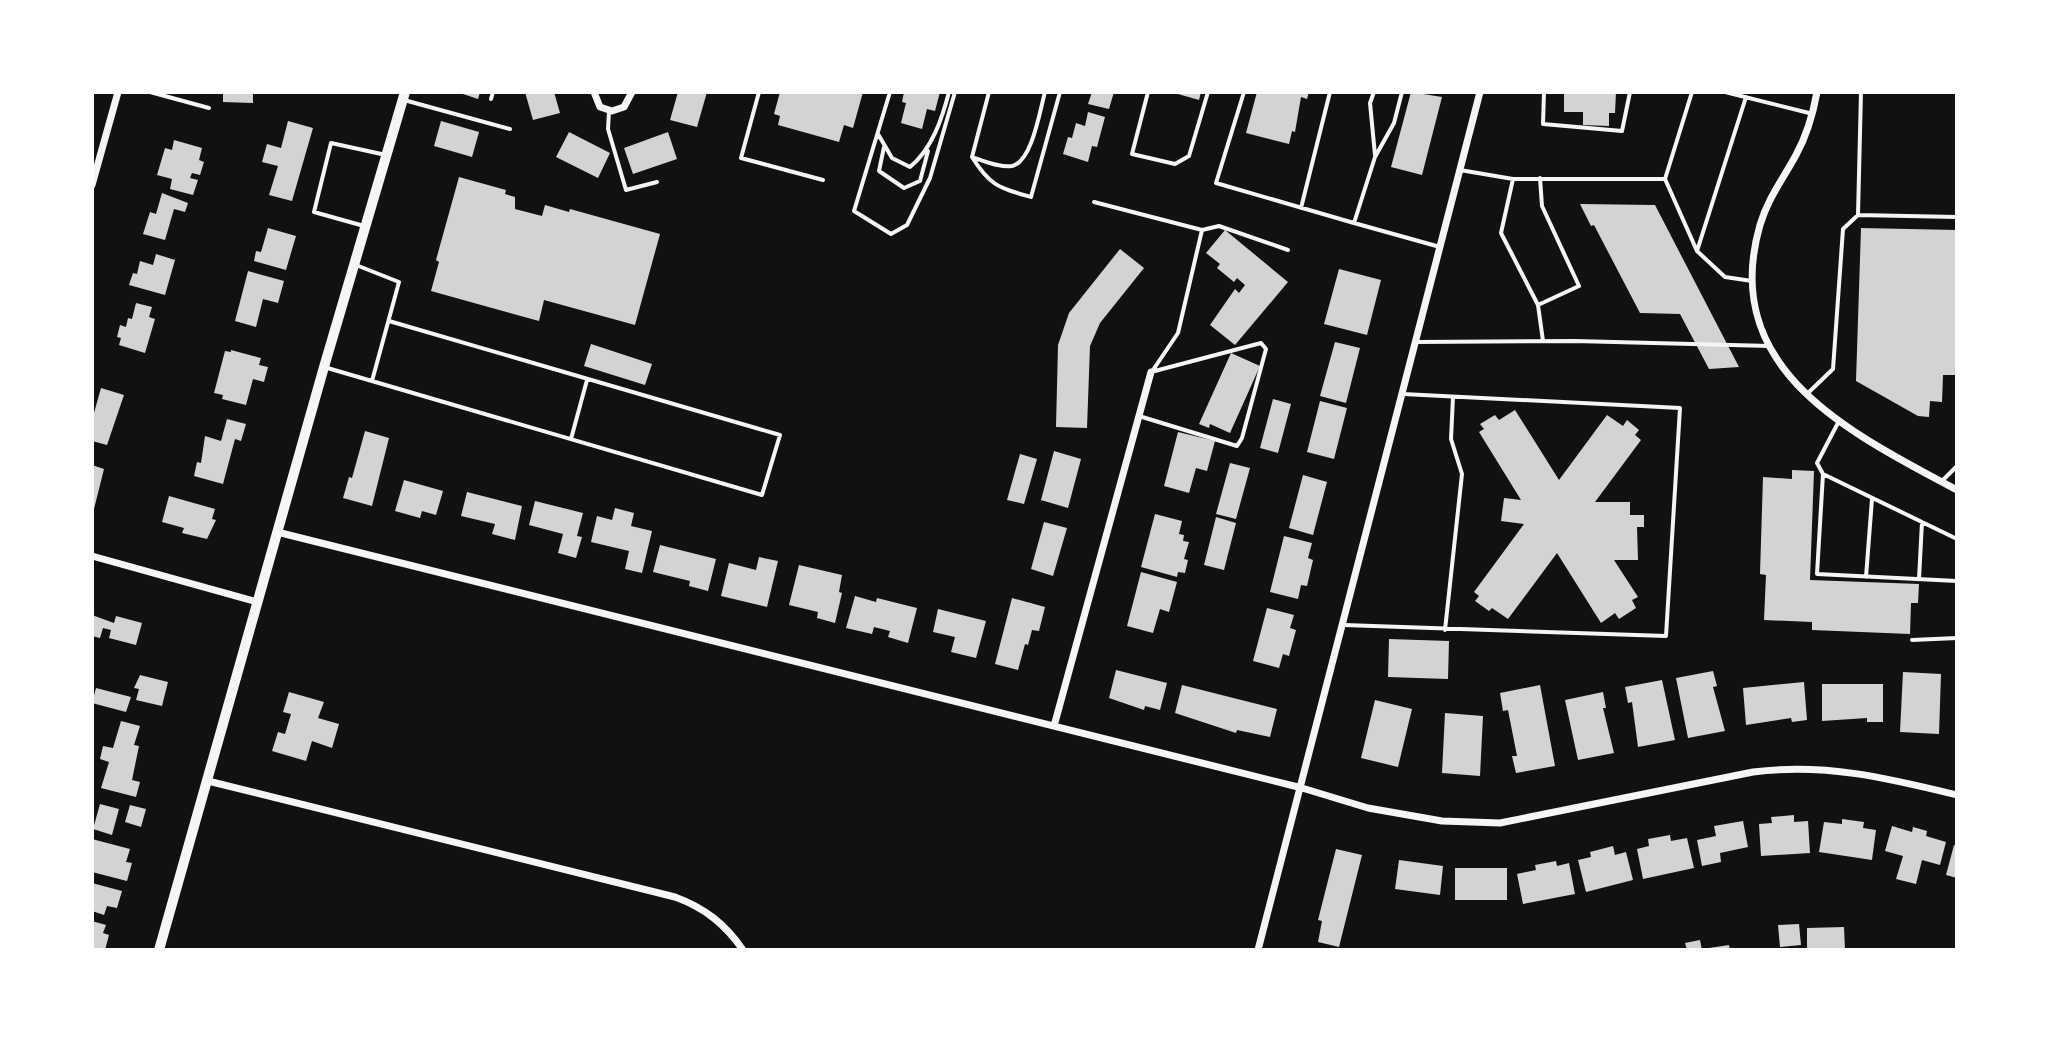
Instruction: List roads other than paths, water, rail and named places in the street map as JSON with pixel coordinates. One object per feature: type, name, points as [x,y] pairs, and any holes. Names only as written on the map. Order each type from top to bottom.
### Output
[{"type":"main road","points":[[159,950],[404,96]]},
{"type":"street","points":[[92,185],[118,92]]},
{"type":"street","points":[[594,92],[596,102],[609,111],[624,107],[632,92]]},
{"type":"street","points":[[1258,950],[1480,92]]},
{"type":"street","points":[[1817,92],[1813,114],[1797,153],[1766,208],[1755,246],[1752,281],[1755,312],[1770,346],[1794,384],[1839,421],[1957,490]]},
{"type":"street","points":[[1054,726],[1151,372]]},
{"type":"street","points":[[277,532],[1302,788],[1368,808],[1442,821],[1500,823],[1753,772],[1789,768],[1863,773],[1957,795]]},
{"type":"street","points":[[92,556],[257,602]]},
{"type":"street","points":[[208,781],[675,897],[712,914],[743,950]]},
{"type":"lane","points":[[150,92],[209,108]]},
{"type":"lane","points":[[491,99],[493,92]]},
{"type":"lane","points":[[759,92],[741,158],[823,180]]},
{"type":"lane","points":[[890,92],[854,211],[891,234],[907,225],[930,178],[955,92]]},
{"type":"lane","points":[[878,134],[892,158],[910,167],[924,156],[944,112],[949,92]]},
{"type":"lane","points":[[989,92],[972,157],[982,174],[996,188],[1031,197],[1060,92]]},
{"type":"lane","points":[[972,157],[1008,166],[1021,162],[1028,151],[1045,92]]},
{"type":"lane","points":[[1148,92],[1132,154],[1175,164],[1189,156],[1208,92]]},
{"type":"lane","points":[[1244,92],[1216,183],[1440,247]]},
{"type":"lane","points":[[1301,208],[1330,92]]},
{"type":"lane","points":[[1374,92],[1370,103],[1375,157]]},
{"type":"lane","points":[[1354,223],[1375,157],[1394,123],[1402,92]]},
{"type":"lane","points":[[1544,92],[1543,124],[1622,131],[1630,92]]},
{"type":"lane","points":[[1692,92],[1665,179],[1697,251],[1725,277],[1752,281]]},
{"type":"lane","points":[[1725,92],[1813,114]]},
{"type":"lane","points":[[1858,215],[1861,92]]},
{"type":"lane","points":[[404,96],[510,129]]},
{"type":"lane","points":[[1697,251],[1746,97]]},
{"type":"lane","points":[[609,111],[608,129],[626,190],[657,182]]},
{"type":"lane","points":[[884,145],[879,171],[904,188],[920,181],[931,140]]},
{"type":"lane","points":[[367,227],[314,212],[331,143],[387,156]]},
{"type":"lane","points":[[1460,170],[1513,179],[1665,179]]},
{"type":"lane","points":[[1538,305],[1579,286],[1542,206],[1540,178]]},
{"type":"lane","points":[[1513,179],[1501,233],[1538,305],[1543,341]]},
{"type":"lane","points":[[1094,202],[1202,230],[1219,226],[1288,250]]},
{"type":"lane","points":[[1807,395],[1833,369],[1843,229],[1858,215],[1957,217]]},
{"type":"lane","points":[[1151,372],[1178,333],[1202,230]]},
{"type":"lane","points":[[356,265],[399,282],[372,381]]},
{"type":"lane","points":[[324,367],[762,495],[780,435],[389,321]]},
{"type":"lane","points":[[1416,342],[1575,341],[1770,346]]},
{"type":"lane","points":[[1138,416],[1237,446],[1242,438],[1266,349],[1261,343],[1151,372]]},
{"type":"lane","points":[[571,439],[588,379]]},
{"type":"lane","points":[[1344,625],[1666,636],[1680,408],[1402,394]]},
{"type":"lane","points":[[1445,630],[1462,474],[1451,439],[1453,397]]},
{"type":"lane","points":[[1839,421],[1817,463],[1823,474],[1817,574],[1957,581]]},
{"type":"lane","points":[[1942,482],[1957,466]]},
{"type":"lane","points":[[1823,474],[1957,539]]},
{"type":"lane","points":[[1866,577],[1872,498]]},
{"type":"lane","points":[[1919,579],[1922,522]]},
{"type":"lane","points":[[1912,640],[1957,638]]}]
